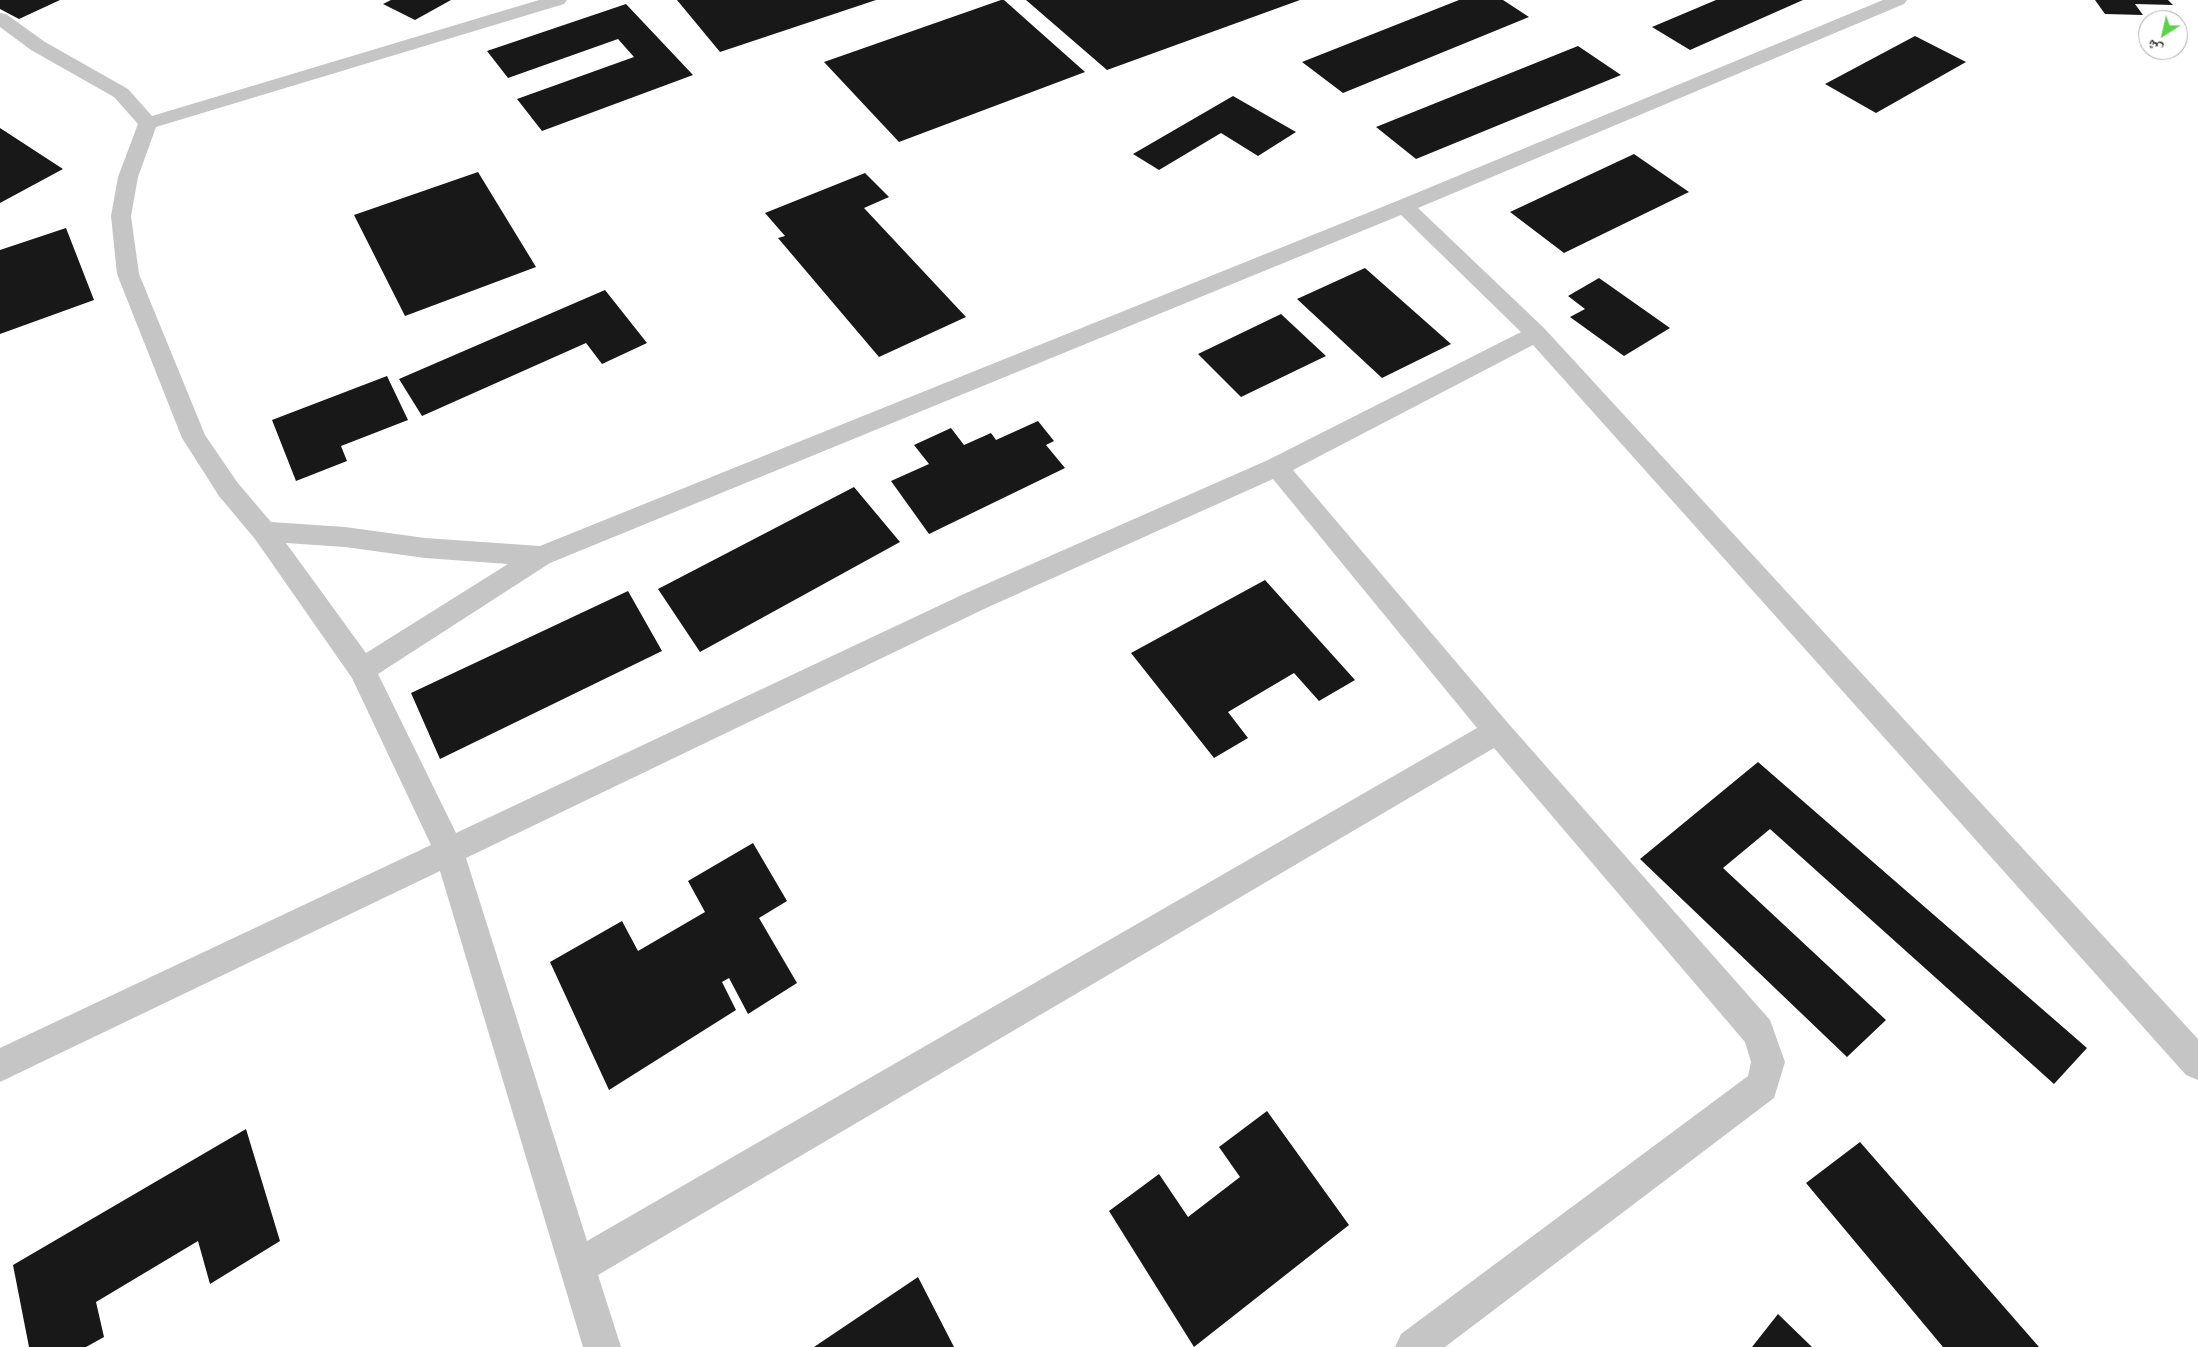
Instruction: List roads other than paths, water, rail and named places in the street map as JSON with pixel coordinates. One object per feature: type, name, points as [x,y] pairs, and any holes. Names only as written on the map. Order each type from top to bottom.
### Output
[{"type":"street","points":[[148,123],[558,0]]},
{"type":"street","points":[[362,670],[541,556],[1404,206],[1898,0]]},
{"type":"street","points":[[0,18],[38,46],[121,93],[148,123]]},
{"type":"street","points":[[148,123],[128,177],[121,216],[128,274],[194,438],[228,489],[264,532],[362,670],[449,851],[602,1347]]},
{"type":"street","points":[[1404,206],[1536,334],[2198,1063]]},
{"type":"street","points":[[0,1065],[976,601],[1277,466],[1536,334]]},
{"type":"street","points":[[1277,466],[1497,731],[1758,1032],[1768,1062],[1762,1086],[1414,1347]]},
{"type":"street","points":[[264,532],[345,537],[425,548],[541,556]]},
{"type":"street","points":[[577,1266],[1497,731]]}]
